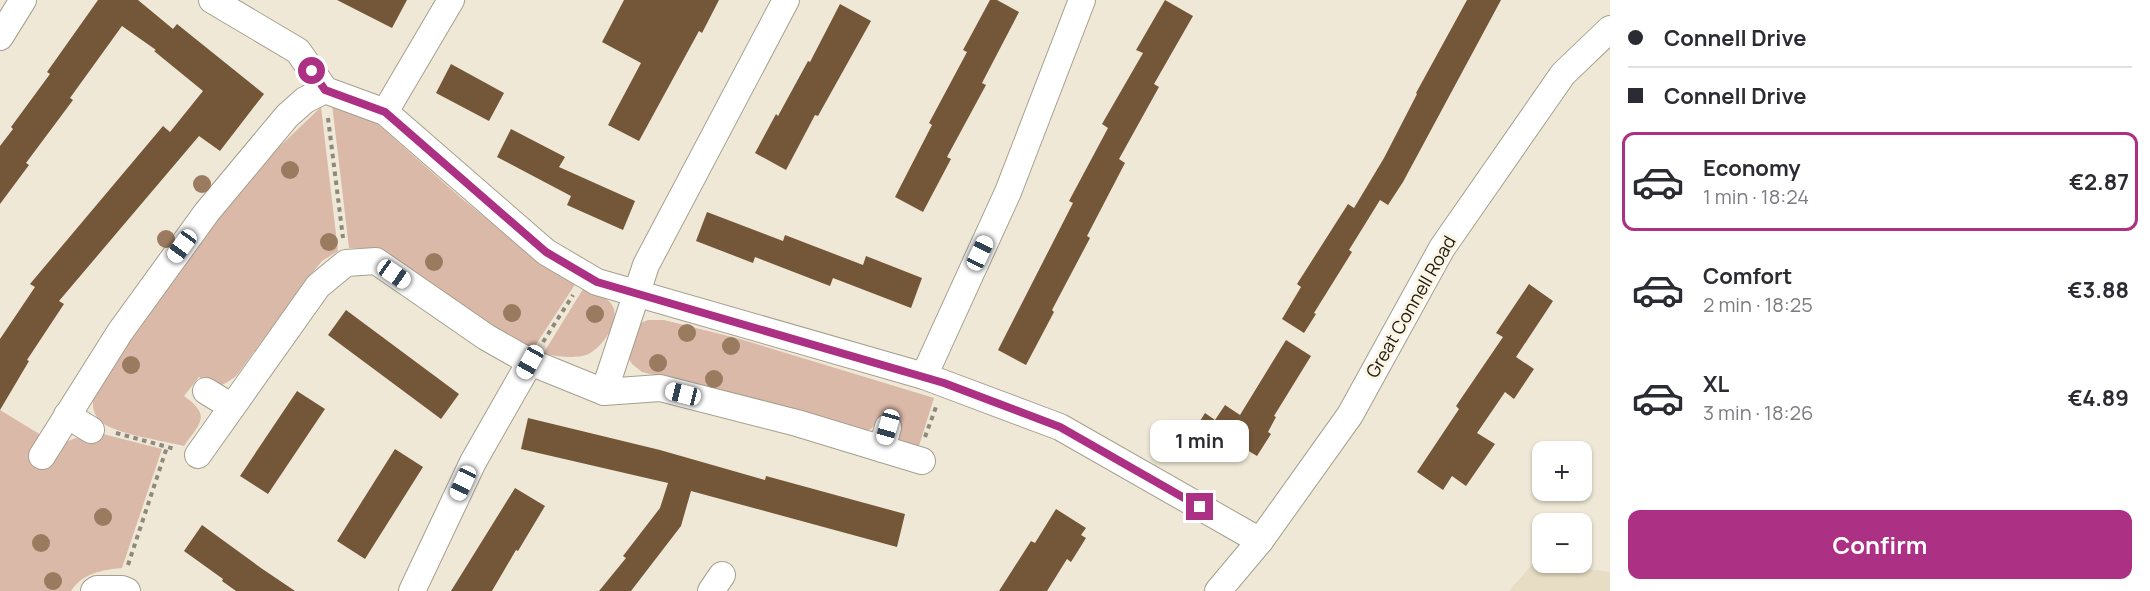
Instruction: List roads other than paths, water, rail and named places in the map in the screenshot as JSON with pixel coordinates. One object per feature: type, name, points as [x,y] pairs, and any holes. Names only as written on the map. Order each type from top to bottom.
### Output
[{"type":"street","points":[[0,37],[23,0]]},
{"type":"street","points":[[212,0],[298,51],[325,90],[385,112],[546,252],[585,277],[635,294],[934,380],[1060,427],[1260,541]]},
{"type":"street","points":[[385,112],[452,0]]},
{"type":"street","points":[[604,392],[646,265],[786,0]]},
{"type":"street","points":[[934,380],[1082,0]]},
{"type":"street","name":"Great Connell Road","points":[[1218,591],[1260,541],[1350,415],[1442,248],[1563,74],[1610,29]]},
{"type":"street","points":[[42,456],[120,332],[207,212],[287,116],[304,100],[325,90]]},
{"type":"street","points":[[198,456],[318,286],[346,263],[376,261],[486,336],[530,362],[604,392],[660,388],[797,423],[885,438],[920,460]]},
{"type":"street","points":[[412,591],[474,462],[530,362]]},
{"type":"street","points":[[206,391],[232,407]]},
{"type":"street","points":[[68,415],[92,430]]},
{"type":"street","points":[[93,591],[96,589],[126,590]]}]
